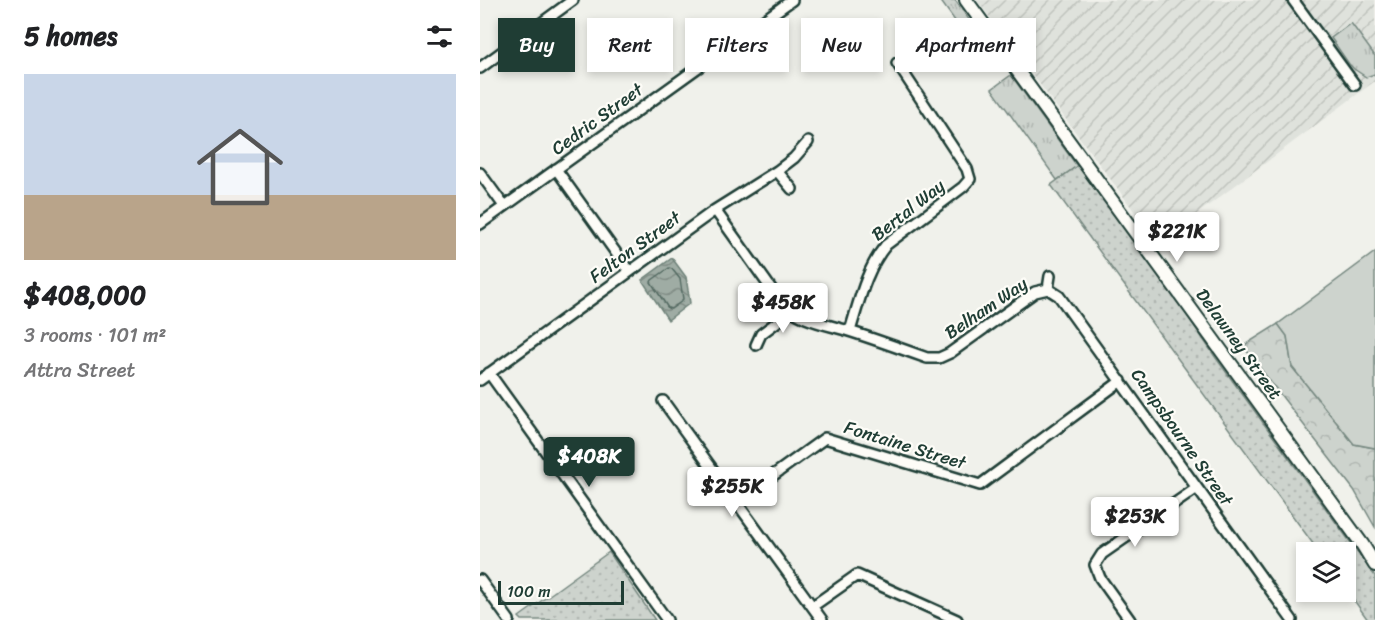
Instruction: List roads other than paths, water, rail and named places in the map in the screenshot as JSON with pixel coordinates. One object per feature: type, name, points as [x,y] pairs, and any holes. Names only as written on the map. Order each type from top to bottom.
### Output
[{"type":"street","points":[[480,68],[573,0]]},
{"type":"street","name":"Cedric Street","points":[[480,224],[792,0]]},
{"type":"street","name":"Delawney Street","points":[[966,0],[1362,544],[1375,566]]},
{"type":"street","points":[[1293,0],[1355,85]]},
{"type":"street","name":"Bertal Way","points":[[850,331],[871,266],[877,255],[886,245],[963,187],[970,179],[967,169],[903,72]]},
{"type":"street","name":"Felton Street","points":[[480,380],[715,210],[777,171],[794,158],[808,142]]},
{"type":"street","points":[[556,169],[629,272]]},
{"type":"street","points":[[777,171],[792,189]]},
{"type":"street","points":[[480,173],[504,206]]},
{"type":"street","name":"Belham Way","points":[[715,210],[788,309],[800,316],[927,358],[939,358],[950,353],[1035,292],[1047,289]]},
{"type":"street","points":[[1047,289],[1050,276]]},
{"type":"street","name":"Campsbourne Street","points":[[1047,289],[1059,296],[1292,620]]},
{"type":"street","points":[[756,345],[761,334],[781,319],[788,309]]},
{"type":"street","points":[[489,373],[667,620]]},
{"type":"street","name":"Fontaine Street","points":[[736,501],[825,438],[980,485],[1121,381]]},
{"type":"street","points":[[663,401],[822,620]]},
{"type":"street","points":[[1130,620],[1100,578],[1095,564],[1102,554],[1197,488]]},
{"type":"street","points":[[1362,544],[1375,555]]},
{"type":"street","points":[[813,606],[857,575],[957,620]]},
{"type":"street","points":[[480,580],[509,620]]},
{"type":"water","points":[[672,258],[686,277],[690,303],[668,320],[642,280]]}]
